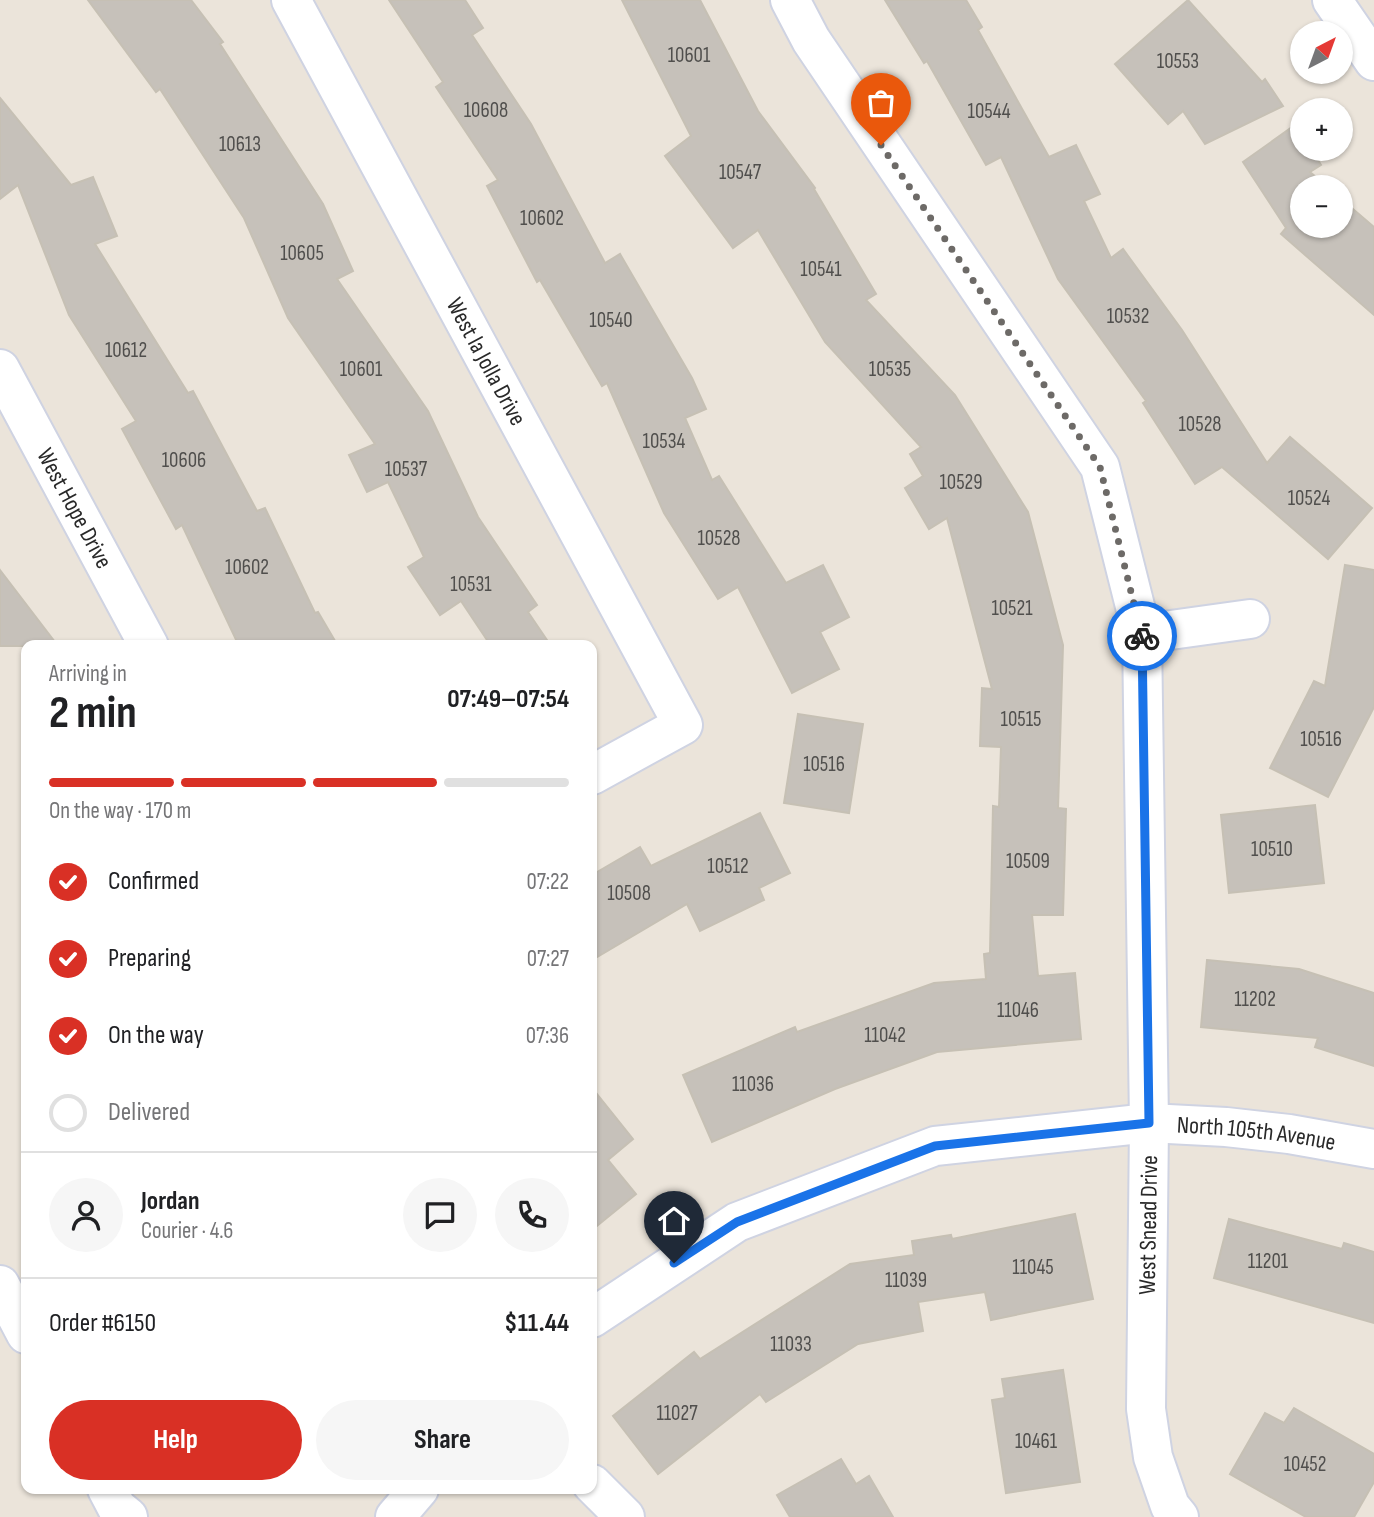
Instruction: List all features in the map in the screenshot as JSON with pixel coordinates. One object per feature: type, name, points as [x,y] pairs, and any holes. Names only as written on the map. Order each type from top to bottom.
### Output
[{"type":"street","name":"West la Jolla Drive","points":[[291,0],[683,725],[597,772]]},
{"type":"street","name":"West Snead Drive","points":[[790,0],[811,40],[1100,467],[1142,634],[1149,1123],[1146,1409],[1153,1458],[1170,1506],[1178,1517]]},
{"type":"street","points":[[1332,0],[1374,61]]},
{"type":"street","name":"West Hope Drive","points":[[0,369],[146,640]]},
{"type":"street","points":[[1142,634],[1250,619]]},
{"type":"street","name":"North 105th Avenue","points":[[597,1315],[737,1222],[935,1146],[1149,1123],[1289,1133],[1374,1149]]},
{"type":"street","points":[[0,1285],[21,1325]]},
{"type":"street","points":[[597,1489],[625,1517]]},
{"type":"street","points":[[110,1494],[117,1508],[128,1517]]},
{"type":"street","points":[[396,1517],[415,1494]]},
{"type":"building","points":[[88,0],[191,0],[223,42],[220,44],[323,204],[353,271],[337,279],[428,411],[478,517],[537,605],[528,612],[547,640],[487,640],[461,601],[440,615],[408,567],[424,557],[388,482],[367,492],[349,455],[375,444],[288,318],[244,218],[160,89],[156,92]]},
{"type":"building","points":[[389,0],[465,0],[483,28],[472,35],[531,124],[605,263],[620,254],[692,378],[706,409],[685,418],[712,480],[719,476],[786,583],[823,565],[849,617],[820,632],[839,669],[792,693],[738,587],[718,599],[664,513],[607,383],[602,386],[540,280],[537,282],[487,186],[498,180],[436,87],[443,82]]},
{"type":"building","points":[[622,0],[700,0],[758,111],[815,188],[876,294],[866,300],[955,395],[1028,512],[1063,645],[1058,808],[1066,809],[1063,915],[1032,915],[1038,976],[1075,973],[1081,1039],[937,1052],[835,1089],[712,1142],[683,1075],[795,1027],[797,1032],[934,983],[986,979],[984,954],[990,953],[993,806],[999,807],[1001,747],[980,746],[982,688],[992,689],[947,518],[929,529],[905,488],[923,476],[910,454],[921,447],[825,342],[758,230],[733,248],[665,156],[691,136]]},
{"type":"building","points":[[885,0],[966,0],[982,27],[978,30],[1049,157],[1076,145],[1100,194],[1084,201],[1111,258],[1123,249],[1182,330],[1267,463],[1290,437],[1372,508],[1328,559],[1222,467],[1195,484],[1143,403],[1146,401],[1058,279],[1001,157],[986,165],[927,61],[924,63]]},
{"type":"building","points":[[1188,0],[1262,82],[1265,79],[1283,106],[1205,144],[1183,111],[1168,124],[1115,64]]},
{"type":"building","points":[[0,98],[71,185],[93,177],[117,236],[95,244],[188,393],[193,391],[257,511],[265,508],[315,613],[318,612],[334,640],[236,640],[182,525],[176,529],[122,429],[136,421],[69,315],[18,185],[0,199]]},
{"type":"building","points":[[1290,129],[1290,161],[1318,161],[1321,165],[1310,172],[1314,175],[1290,175],[1290,238],[1353,238],[1353,209],[1374,227],[1374,315],[1281,234],[1286,228],[1243,162]]},
{"type":"building","points":[[1345,565],[1374,570],[1374,707],[1328,797],[1270,768],[1314,681],[1325,686]]},
{"type":"building","points":[[0,570],[53,640],[21,640],[21,646],[0,646]]},
{"type":"building","points":[[798,714],[863,724],[849,813],[784,803]]},
{"type":"building","points":[[1315,805],[1324,883],[1229,893],[1221,815]]},
{"type":"building","points":[[760,813],[790,873],[759,888],[764,900],[700,931],[687,904],[597,957],[597,872],[640,847],[651,866]]},
{"type":"building","points":[[1207,960],[1299,969],[1374,993],[1374,1066],[1315,1047],[1318,1038],[1201,1027]]},
{"type":"building","points":[[597,1094],[633,1139],[608,1160],[636,1194],[597,1226]]},
{"type":"building","points":[[1075,1214],[1093,1299],[991,1320],[985,1292],[918,1302],[923,1331],[858,1344],[766,1402],[760,1394],[658,1474],[613,1416],[694,1352],[700,1359],[850,1264],[914,1255],[912,1241],[951,1235],[952,1239]]},
{"type":"building","points":[[1229,1219],[1342,1249],[1344,1243],[1374,1252],[1374,1323],[1214,1278]]},
{"type":"building","points":[[1063,1370],[1080,1482],[1006,1493],[992,1400],[1005,1398],[1002,1379]]},
{"type":"building","points":[[1294,1408],[1374,1454],[1374,1482],[1354,1517],[1306,1517],[1230,1474],[1265,1413],[1284,1423]]},
{"type":"building","points":[[841,1459],[856,1484],[869,1476],[893,1517],[790,1517],[777,1495]]},
{"type":"way so far","points":[[881,145],[1100,467],[1142,636]]},
{"type":"route","points":[[674,1263],[737,1222],[935,1146],[1149,1123],[1142,636]]}]
